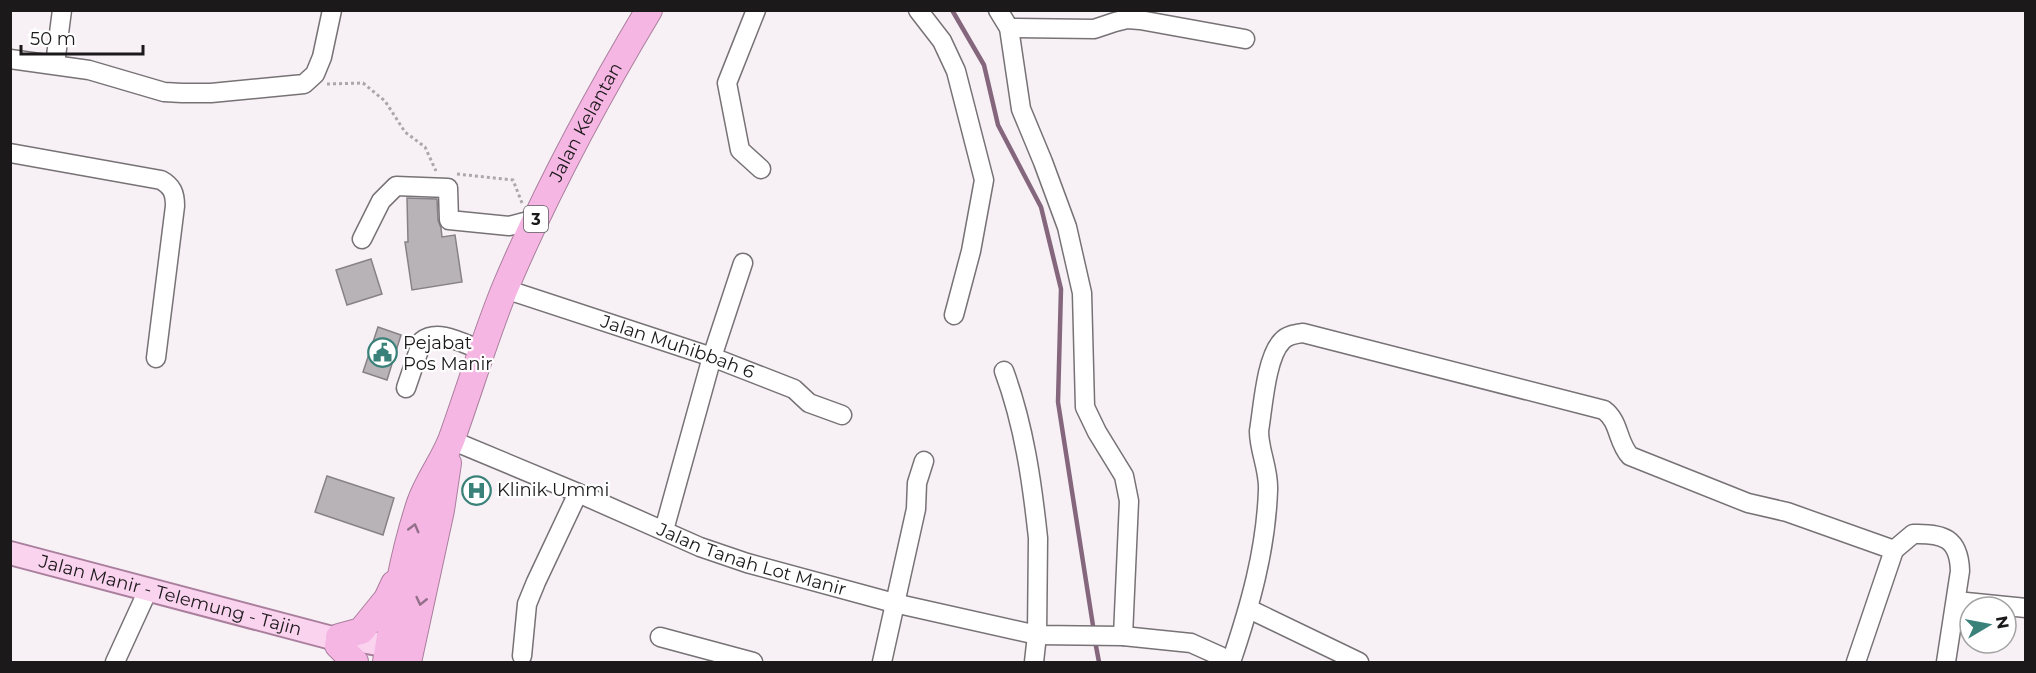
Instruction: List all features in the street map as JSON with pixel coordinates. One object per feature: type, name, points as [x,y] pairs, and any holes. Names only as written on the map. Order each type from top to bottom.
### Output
[{"type":"highway","name":"Jalan Kelantan","points":[[398,657],[404,562],[421,502],[452,440],[481,350],[505,288],[536,219],[604,86],[649,10]]},
{"type":"highway","name":"Jalan Kelantan","points":[[398,657],[441,510],[452,440]]},
{"type":"highway","points":[[355,663],[336,640],[361,631],[369,624],[387,599],[404,562]]},
{"type":"main road","name":"Jalan Manir - Telemung - Tajin","points":[[10,553],[398,657]]},
{"type":"street","points":[[55,64],[62,10]]},
{"type":"street","points":[[10,59],[89,70],[164,92],[211,93],[304,84],[315,74],[322,57],[332,10]]},
{"type":"street","points":[[756,10],[727,83],[740,150],[761,169]]},
{"type":"street","points":[[918,10],[942,41],[956,71],[984,180],[971,251],[954,315]]},
{"type":"street","points":[[998,10],[1009,28],[1021,109],[1067,227],[1082,293],[1085,407],[1096,432],[1124,476],[1129,501],[1116,636]]},
{"type":"street","points":[[1009,28],[1094,29],[1115,22],[1140,20],[1245,39]]},
{"type":"street","points":[[10,153],[161,180],[170,185],[175,195],[176,206],[156,358]]},
{"type":"street","points":[[362,239],[381,201],[396,186],[448,188],[449,220],[509,226],[536,219]]},
{"type":"street","points":[[664,530],[712,357],[743,263]]},
{"type":"street","name":"Jalan Muhibbah 6","points":[[505,288],[712,357],[794,389],[809,403],[842,415]]},
{"type":"street","points":[[1227,660],[1249,609],[1261,555],[1269,489],[1267,470],[1259,440],[1269,366],[1282,341],[1293,334],[1303,333],[1604,410],[1612,416],[1622,444],[1630,456],[1748,503],[1787,512],[1893,550]]},
{"type":"street","points":[[406,387],[422,341],[427,336],[440,336],[481,350]]},
{"type":"street","points":[[1004,371],[1026,446],[1038,538],[1037,635],[1034,663]]},
{"type":"street","name":"Jalan Tanah Lot Manir","points":[[452,440],[700,547],[747,563],[894,603],[1037,635],[1116,636],[1191,643],[1227,660]]},
{"type":"street","points":[[882,663],[916,509],[917,483],[924,461]]},
{"type":"street","points":[[522,656],[527,604],[578,493]]},
{"type":"street","points":[[1856,663],[1893,550],[1913,534],[1947,538],[1956,546],[1960,556],[1960,571],[1946,663]]},
{"type":"street","points":[[116,663],[148,590]]},
{"type":"street","points":[[1956,601],[2025,608]]},
{"type":"street","points":[[1249,609],[1359,663]]},
{"type":"street","points":[[660,637],[753,663]]},
{"type":"path","points":[[304,84],[363,83],[384,100],[405,132],[425,147],[437,171]]},
{"type":"path","points":[[447,172],[513,180],[523,205],[536,219]]},
{"type":"building","points":[[407,198],[437,199],[442,237],[455,235],[462,282],[412,290],[405,242],[408,242]]},
{"type":"building","points":[[371,259],[382,294],[347,305],[336,270]]},
{"type":"building","name":"Pejabat Pos Manir","points":[[378,327],[401,335],[387,380],[363,372]]},
{"type":"building","points":[[327,476],[394,498],[383,535],[315,512]]},
{"type":"waterway","points":[[952,10],[984,65],[998,125],[1041,207],[1061,289],[1058,402],[1094,632]]},
{"type":"waterway","points":[[1095,641],[1099,662]]},
{"type":"place","name":"Pejabat Pos Manir","points":[[382,353]]},
{"type":"place","name":"Klinik Ummi","points":[[476,490]]}]
